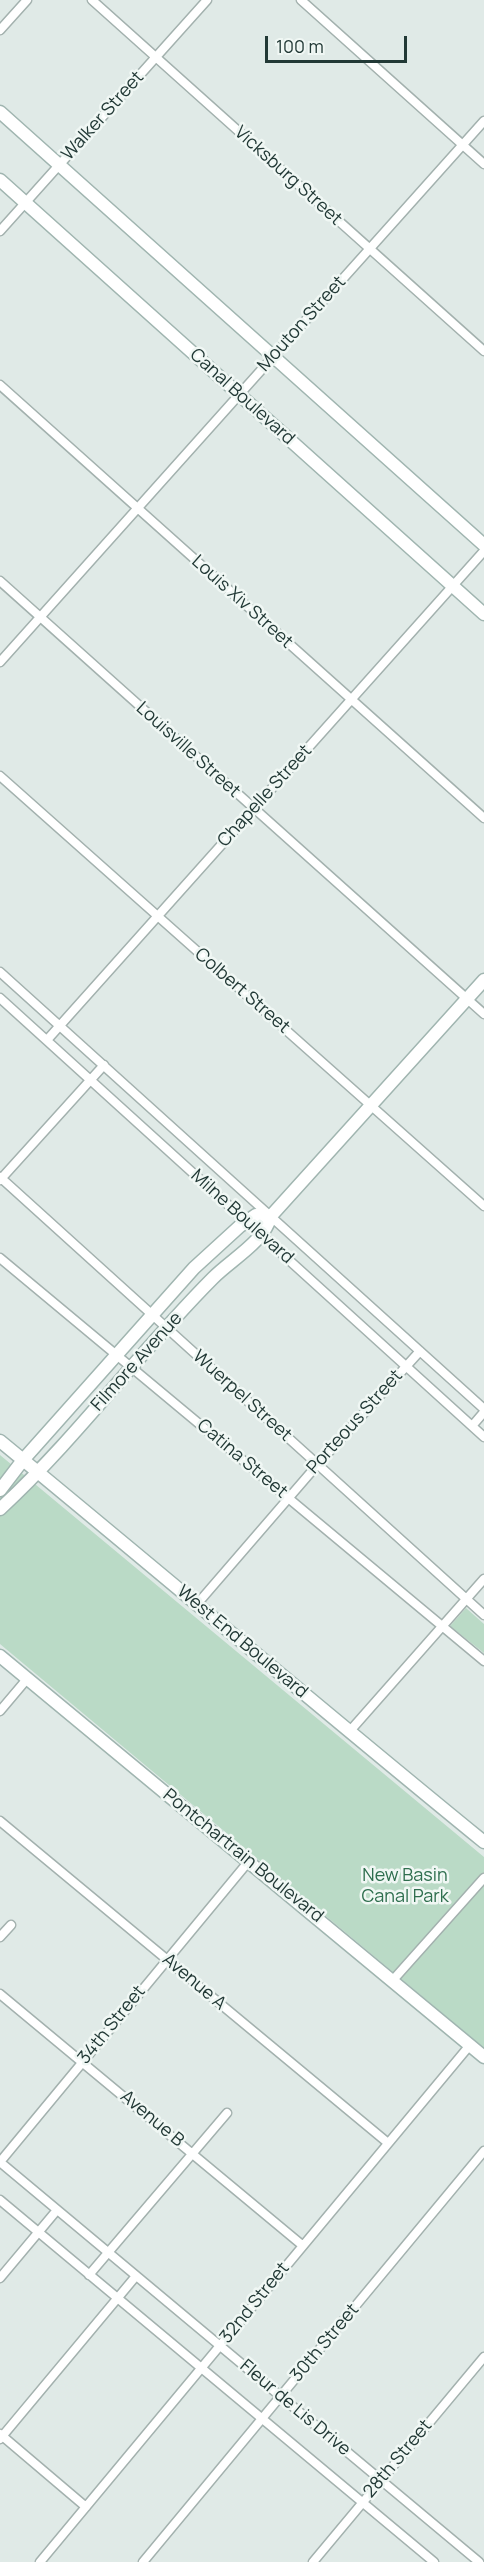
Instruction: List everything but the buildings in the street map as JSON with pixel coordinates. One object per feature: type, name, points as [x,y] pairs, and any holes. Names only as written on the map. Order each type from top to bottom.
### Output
[{"type":"main road","points":[[0,112],[484,545]]},
{"type":"main road","name":"Canal Boulevard","points":[[0,180],[484,614]]},
{"type":"main road","name":"Filmore Avenue","points":[[0,1509],[38,1473],[214,1277],[268,1228],[271,1216],[484,980]]},
{"type":"main road","name":"Filmore Avenue","points":[[0,1490],[22,1460],[194,1268],[247,1221],[256,1215],[271,1216]]},
{"type":"main road","name":"West End Boulevard","points":[[0,1441],[484,1842]]},
{"type":"main road","name":"Pontchartrain Boulevard","points":[[0,1656],[484,2057]]},
{"type":"street","points":[[0,30],[27,0]]},
{"type":"street","name":"Vicksburg Street","points":[[92,0],[484,351]]},
{"type":"street","name":"Walker Street","points":[[0,231],[207,0]]},
{"type":"street","points":[[301,0],[484,164]]},
{"type":"street","name":"Mouton Street","points":[[0,662],[484,121]]},
{"type":"street","name":"Louis Xiv Street","points":[[0,386],[484,818]]},
{"type":"street","name":"Chapelle Street","points":[[47,1040],[484,551]]},
{"type":"street","name":"Louisville Street","points":[[0,581],[484,1014]]},
{"type":"street","name":"Colbert Street","points":[[0,776],[484,1206]]},
{"type":"street","name":"Milne Boulevard","points":[[0,972],[484,1411]]},
{"type":"street","name":"Milne Boulevard","points":[[0,998],[484,1437]]},
{"type":"street","points":[[0,1178],[105,1065]]},
{"type":"street","name":"Wuerpel Street","points":[[0,1178],[484,1615]]},
{"type":"street","name":"Catina Street","points":[[0,1258],[484,1661]]},
{"type":"street","name":"Porteous Street","points":[[198,1603],[288,1498],[420,1351]]},
{"type":"street","points":[[472,1426],[484,1411]]},
{"type":"street","points":[[349,1732],[484,1579]]},
{"type":"street","points":[[0,1711],[27,1679]]},
{"type":"street","name":"Avenue A","points":[[0,1821],[388,2143]]},
{"type":"street","name":"34th Street","points":[[0,2162],[249,1861]]},
{"type":"street","points":[[393,1980],[484,1878]]},
{"type":"street","points":[[0,1937],[11,1925]]},
{"type":"street","name":"Avenue B","points":[[0,1994],[302,2245]]},
{"type":"street","name":"32nd Street","points":[[40,2562],[470,2045]]},
{"type":"street","points":[[89,2275],[227,2113]]},
{"type":"street","name":"30th Street","points":[[143,2562],[484,2151]]},
{"type":"street","name":"Fleur de Lis Drive","points":[[0,2162],[482,2562]]},
{"type":"street","name":"Fleur de Lis Drive","points":[[0,2200],[434,2562]]},
{"type":"street","points":[[0,2278],[57,2210]]},
{"type":"street","points":[[86,2507],[1,2436],[136,2276]]},
{"type":"street","name":"28th Street","points":[[313,2562],[484,2356]]},
{"type":"green space","name":"New Basin Canal Park","points":[[0,1455],[484,1857],[484,2048],[0,1644]]},
{"type":"green space","points":[[466,1608],[484,1624],[484,1653],[450,1626]]}]
